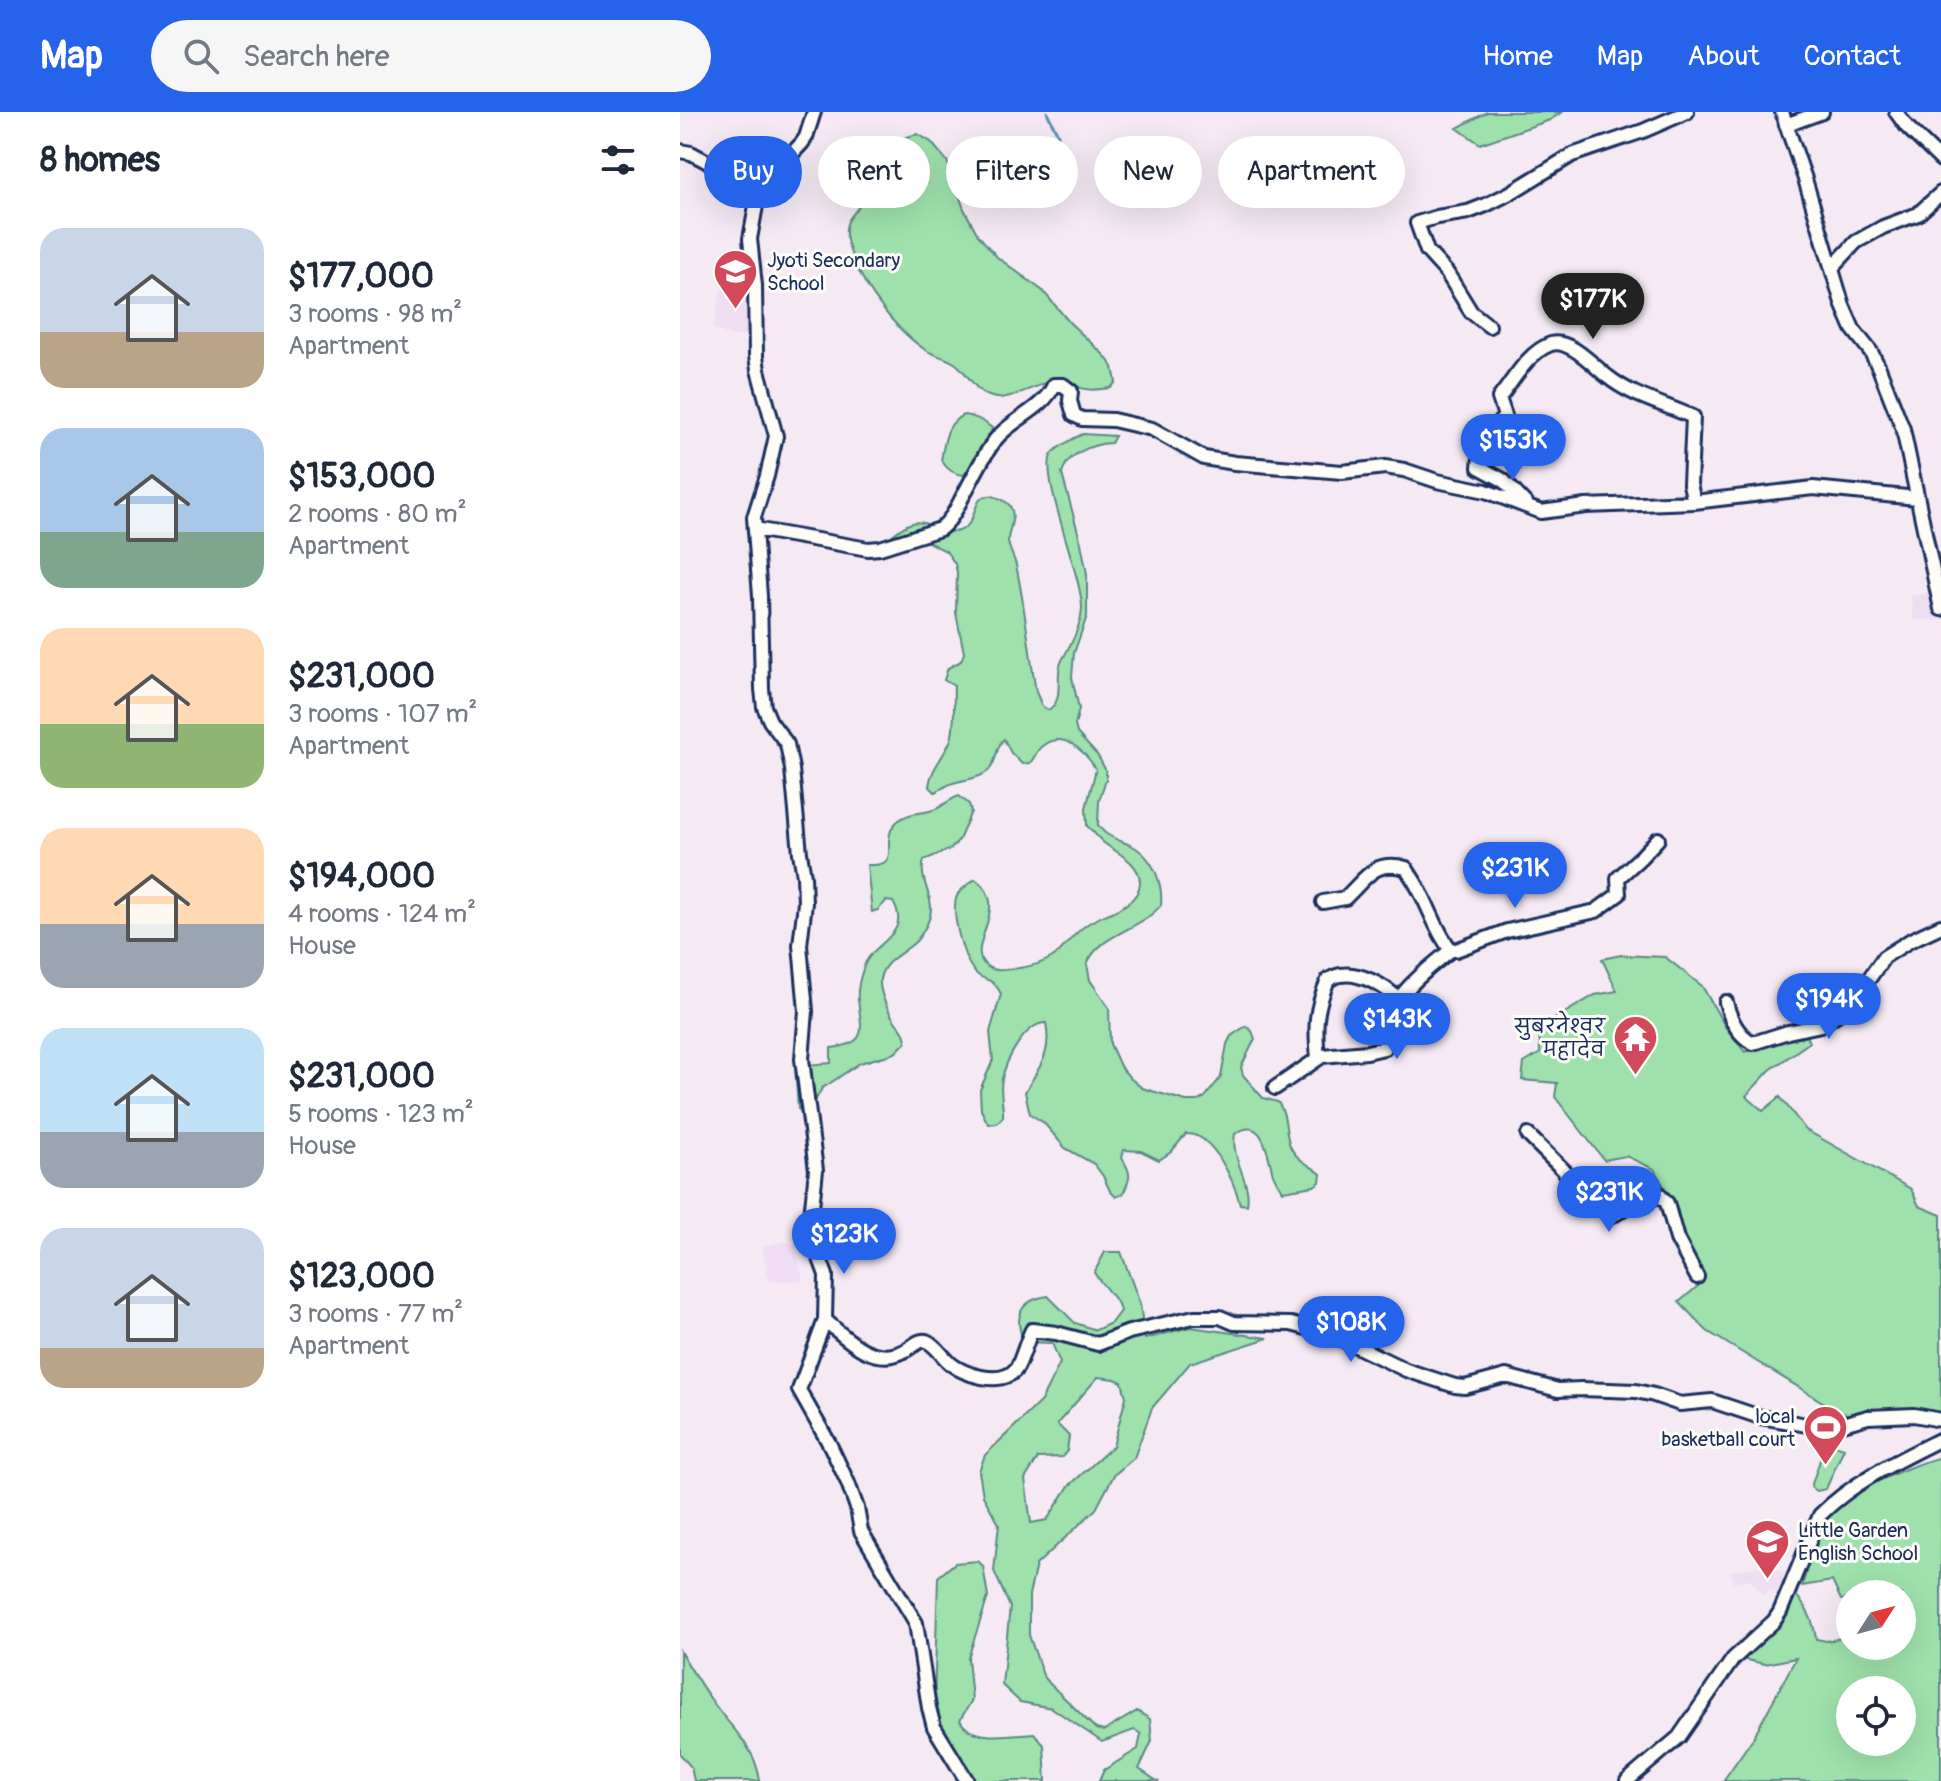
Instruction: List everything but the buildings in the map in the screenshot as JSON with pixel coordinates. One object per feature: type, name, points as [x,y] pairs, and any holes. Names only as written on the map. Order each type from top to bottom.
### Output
[{"type":"street","points":[[802,143],[814,112]]},
{"type":"street","points":[[1489,326],[1471,312],[1447,273],[1427,251],[1417,223],[1478,209],[1572,155],[1687,112]]},
{"type":"street","points":[[1822,112],[1784,118],[1843,306],[1853,329],[1871,352],[1893,401],[1909,452],[1941,609]]},
{"type":"street","points":[[1896,112],[1941,160]]},
{"type":"street","points":[[681,153],[691,153],[704,160]]},
{"type":"street","points":[[1832,268],[1856,242],[1883,227],[1918,214],[1941,193]]},
{"type":"street","points":[[756,208],[750,239],[755,286],[756,356],[776,436],[754,517],[762,689],[764,707],[770,721],[787,744],[804,876],[805,903],[800,945],[806,1011],[802,1059],[816,1170],[811,1216],[826,1275],[825,1320],[799,1390],[848,1483],[861,1531],[916,1623],[934,1727],[967,1781]]},
{"type":"street","points":[[1531,508],[1503,480],[1479,467],[1480,458],[1505,416],[1499,398],[1527,362],[1541,349],[1555,343],[1563,343],[1613,381],[1639,396],[1693,417],[1690,484],[1694,502]]},
{"type":"street","points":[[755,529],[868,549],[940,529],[956,511],[992,444],[1003,430],[1044,401],[1054,385],[1063,385],[1071,391],[1074,415],[1082,419],[1113,420],[1152,429],[1204,458],[1342,472],[1385,467],[1404,470],[1437,481],[1486,491],[1541,512],[1586,506],[1694,502],[1823,487],[1917,498]]},
{"type":"street","points":[[1927,539],[1941,558]]},
{"type":"street","points":[[1275,1088],[1322,1056],[1384,1048],[1385,1028],[1398,999],[1451,950],[1507,931],[1596,911],[1619,894],[1618,878],[1658,839]]},
{"type":"street","points":[[1323,902],[1345,898],[1360,880],[1382,865],[1394,864],[1406,868],[1451,950]]},
{"type":"street","points":[[1726,1002],[1740,1034],[1753,1043],[1814,1028],[1855,999],[1884,957],[1941,926]]},
{"type":"street","points":[[1318,1059],[1318,1002],[1328,980],[1342,974],[1368,979],[1398,999]]},
{"type":"street","points":[[1528,1135],[1610,1216],[1653,1188],[1667,1203],[1677,1239],[1697,1277]]},
{"type":"street","points":[[825,1320],[858,1348],[881,1356],[901,1353],[922,1341],[928,1342],[951,1364],[970,1374],[991,1379],[1008,1376],[1016,1369],[1032,1330],[1098,1344],[1165,1323],[1194,1317],[1220,1317],[1234,1323],[1291,1324],[1317,1330],[1406,1370],[1455,1386],[1465,1387],[1506,1376],[1558,1390],[1636,1391],[1680,1404],[1712,1401],[1760,1417],[1813,1426],[1832,1427],[1868,1417],[1914,1415],[1941,1420]]},
{"type":"street","points":[[1627,1781],[1679,1737],[1733,1659],[1774,1621],[1820,1515],[1854,1487],[1941,1439]]},
{"type":"shaded area","name":"Jyoti Secondary School","points":[[722,286],[734,287],[753,305],[754,335],[732,336],[713,329]]},
{"type":"shaded area","points":[[1935,593],[1941,620],[1913,620],[1911,595]]},
{"type":"shaded area","points":[[784,1241],[796,1245],[803,1281],[769,1281],[762,1247]]},
{"type":"shaded area","name":"Little Garden English School","points":[[1776,1563],[1779,1571],[1787,1572],[1778,1593],[1769,1590],[1764,1595],[1749,1579],[1733,1583],[1731,1571]]},
{"type":"green space","points":[[1487,112],[1562,112],[1550,120],[1480,144],[1457,128]]},
{"type":"green space","points":[[931,142],[946,160],[946,208],[964,208],[978,235],[997,257],[1043,291],[1070,323],[1104,355],[1113,367],[1116,382],[1111,388],[1089,390],[1056,381],[1006,397],[986,395],[956,364],[911,339],[875,298],[850,250],[846,235],[850,217],[858,208],[930,208]]},
{"type":"green space","points":[[964,415],[979,419],[992,428],[985,448],[964,475],[957,474],[941,460],[949,428]]},
{"type":"green space","points":[[1083,434],[1115,436],[1111,443],[1096,445],[1074,456],[1062,474],[1087,574],[1087,616],[1074,653],[1072,677],[1079,709],[1075,725],[1077,733],[1098,756],[1106,771],[1099,801],[1098,825],[1148,859],[1159,881],[1161,897],[1161,905],[1153,913],[1111,938],[1093,954],[1087,964],[1090,980],[1109,1008],[1110,1044],[1120,1066],[1142,1088],[1186,1101],[1198,1101],[1221,1077],[1231,1036],[1246,1026],[1252,1031],[1255,1039],[1241,1067],[1243,1075],[1263,1098],[1278,1102],[1294,1152],[1300,1160],[1321,1174],[1320,1182],[1314,1186],[1283,1191],[1273,1174],[1263,1140],[1252,1129],[1245,1129],[1235,1134],[1234,1143],[1247,1188],[1247,1205],[1240,1204],[1233,1184],[1213,1149],[1196,1136],[1186,1134],[1171,1152],[1159,1160],[1141,1151],[1124,1150],[1122,1158],[1129,1179],[1123,1194],[1116,1197],[1094,1164],[1065,1148],[1044,1123],[1030,1114],[1025,1092],[1046,1052],[1046,1023],[1031,1029],[1024,1036],[1008,1062],[1001,1084],[1003,1117],[997,1123],[988,1124],[981,1110],[980,1090],[993,1060],[990,1032],[1001,994],[994,984],[976,974],[965,955],[955,912],[958,893],[975,879],[986,890],[990,902],[981,959],[991,969],[1003,970],[1036,964],[1053,957],[1084,926],[1134,898],[1140,883],[1139,876],[1132,864],[1087,826],[1086,808],[1096,769],[1073,744],[1057,740],[1049,742],[1039,749],[1030,763],[1022,764],[1011,753],[1004,739],[993,765],[986,772],[935,792],[929,786],[932,773],[951,739],[953,727],[954,686],[944,680],[948,668],[961,661],[964,653],[956,613],[957,572],[946,551],[924,540],[882,543],[900,529],[918,522],[959,531],[970,523],[979,501],[988,496],[1008,504],[1013,514],[1008,541],[1019,581],[1036,692],[1042,706],[1048,710],[1056,701],[1061,664],[1077,630],[1082,609],[1049,465],[1054,451]]},
{"type":"green space","points":[[959,796],[969,804],[971,812],[959,840],[951,849],[924,860],[923,875],[931,909],[928,923],[916,941],[885,967],[880,979],[884,1001],[904,1033],[906,1042],[895,1053],[860,1063],[822,1088],[812,1107],[798,1109],[795,1066],[831,1063],[831,1048],[857,1039],[861,1028],[858,996],[863,969],[898,923],[893,902],[886,901],[872,912],[867,865],[878,865],[888,858],[890,832],[898,821],[908,815],[936,809]]},
{"type":"green space","points":[[1621,955],[1665,957],[1702,986],[1726,1028],[1745,1052],[1802,1032],[1810,1042],[1770,1070],[1746,1096],[1763,1111],[1780,1097],[1806,1130],[1911,1189],[1919,1206],[1941,1215],[1941,1413],[1880,1422],[1839,1412],[1707,1331],[1679,1302],[1698,1286],[1681,1252],[1678,1211],[1654,1169],[1626,1156],[1604,1160],[1555,1097],[1557,1083],[1522,1080],[1524,1063],[1540,1053],[1539,1028],[1595,995],[1617,991],[1602,959]]},
{"type":"green space","points":[[1105,1252],[1121,1252],[1140,1304],[1145,1339],[1190,1327],[1268,1338],[1190,1363],[1152,1408],[1134,1458],[1114,1475],[1096,1509],[1036,1565],[1029,1595],[1029,1635],[1044,1678],[1096,1729],[1104,1731],[1137,1711],[1150,1719],[1152,1741],[1139,1769],[1157,1781],[1099,1781],[1104,1770],[1138,1749],[1141,1734],[1134,1730],[1102,1742],[1052,1708],[1020,1702],[1002,1685],[1010,1607],[994,1571],[999,1524],[983,1496],[979,1471],[985,1455],[1041,1401],[1060,1363],[1052,1343],[1024,1342],[1019,1324],[1021,1311],[1031,1301],[1048,1296],[1075,1323],[1096,1330],[1111,1323],[1120,1311],[1118,1304],[1094,1273]],"holes":[[[1098,1377],[1122,1382],[1126,1397],[1113,1446],[1069,1486],[1047,1520],[1031,1523],[1025,1479],[1038,1458],[1062,1457],[1067,1451],[1069,1436],[1057,1424]]]},
{"type":"green space","name":"local basketball court","points":[[1826,1442],[1844,1448],[1826,1489],[1817,1491],[1811,1487]]},
{"type":"green space","points":[[1941,1457],[1941,1781],[1723,1781],[1753,1738],[1796,1658],[1765,1664],[1741,1659],[1794,1592],[1809,1614],[1816,1639],[1836,1639],[1836,1660],[1916,1660],[1916,1580],[1836,1580],[1836,1589],[1832,1581],[1802,1586],[1817,1536],[1831,1511],[1858,1491]]},
{"type":"green space","points":[[978,1561],[983,1566],[988,1597],[968,1658],[972,1700],[960,1720],[965,1727],[982,1734],[1034,1733],[1044,1745],[1046,1781],[972,1781],[942,1734],[934,1705],[938,1577],[955,1563]]},
{"type":"green space","points":[[680,1651],[710,1699],[749,1749],[760,1781],[694,1781],[691,1767],[680,1754]]},
{"type":"waterway","points":[[1047,112],[1058,136]]},
{"type":"place","name":"Jyoti Secondary School","points":[[736,311]]},
{"type":"place","name":"सुबरनेश्वर महादेव","points":[[1636,1077]]},
{"type":"place","name":"local basketball court","points":[[1826,1467]]},
{"type":"place","name":"Little Garden English School","points":[[1767,1581]]}]
